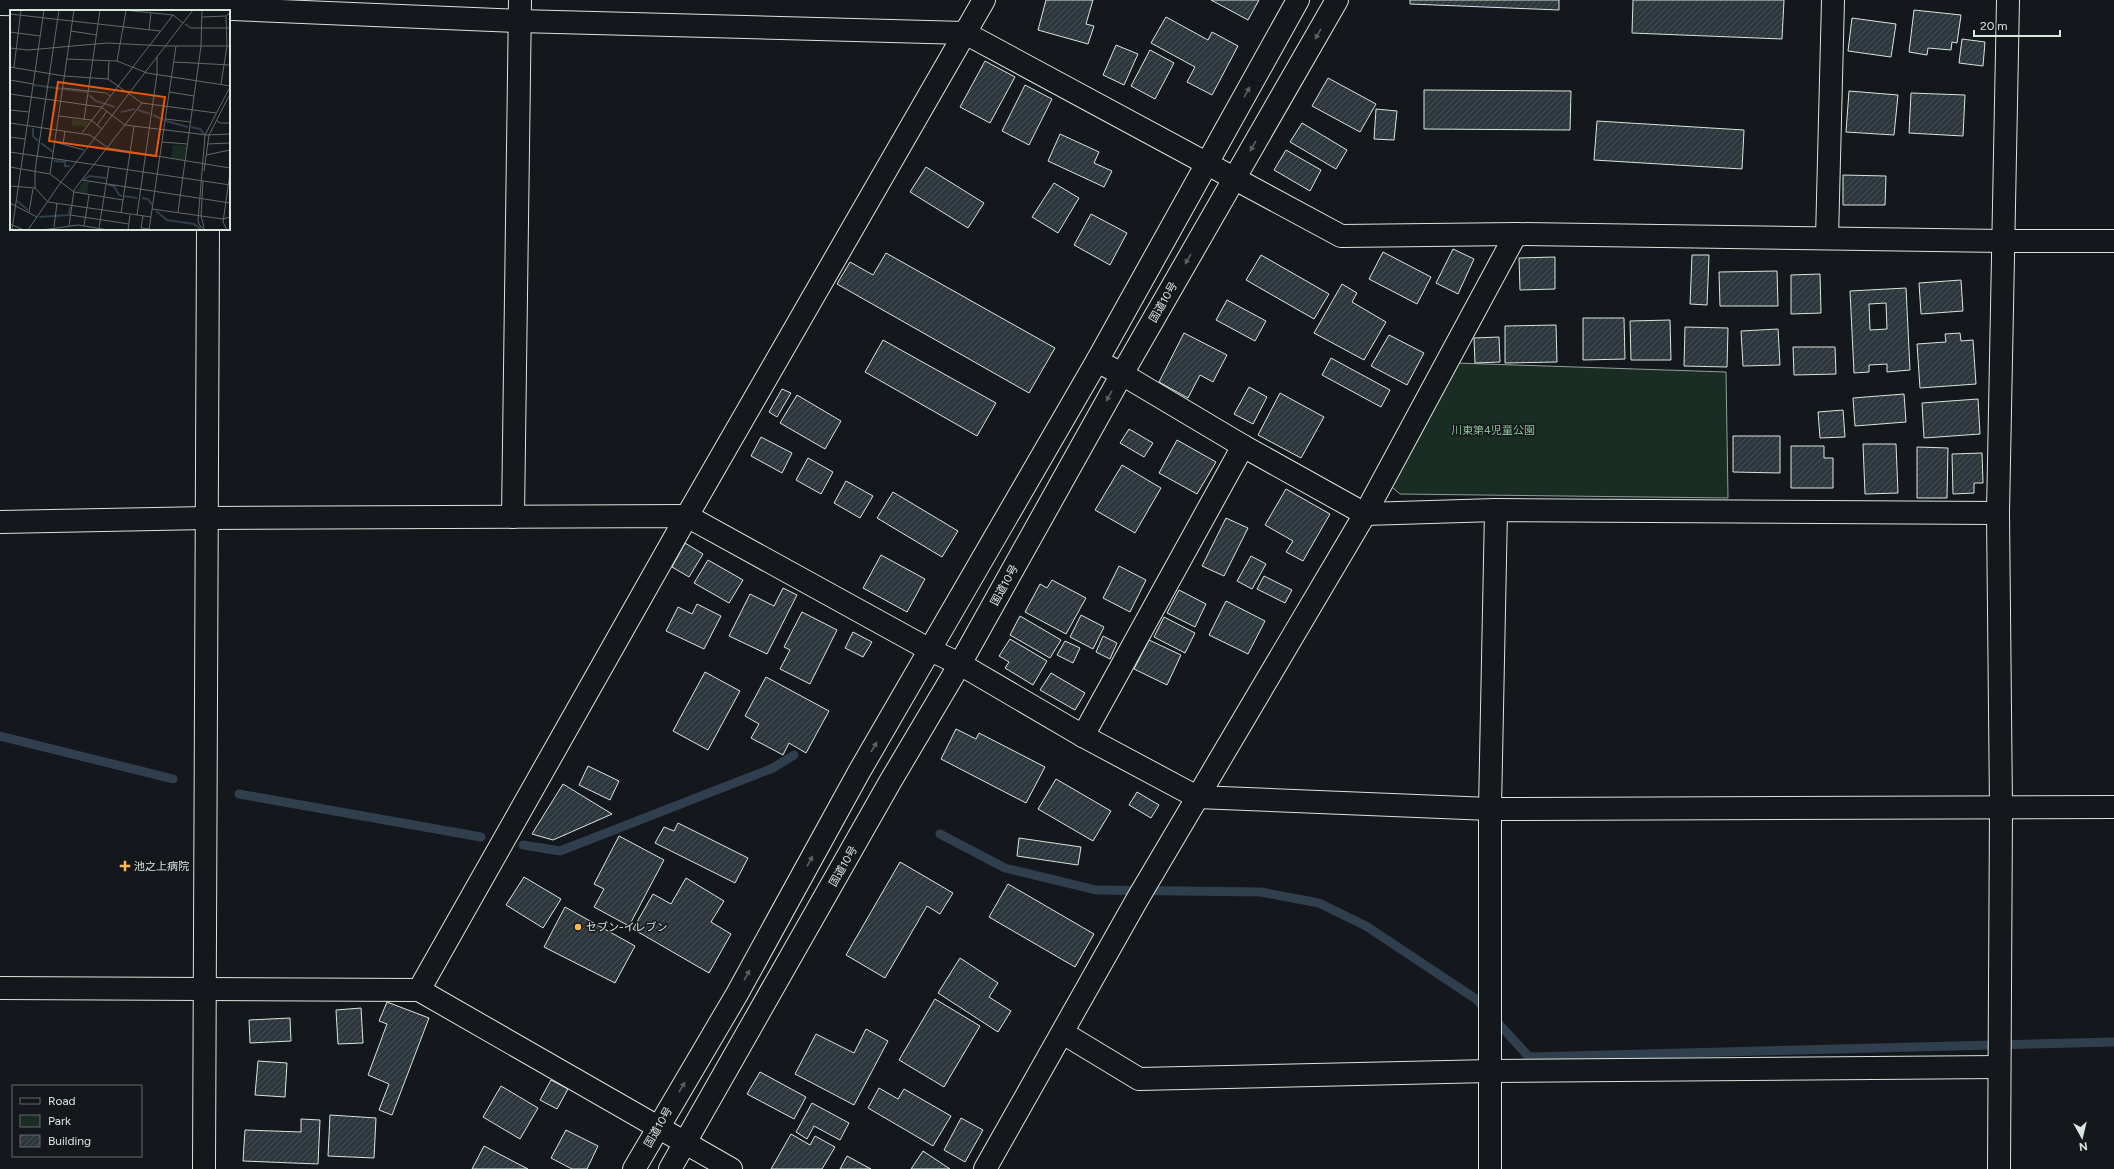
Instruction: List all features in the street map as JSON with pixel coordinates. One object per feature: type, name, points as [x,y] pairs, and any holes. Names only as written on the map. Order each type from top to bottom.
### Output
[{"type":"main road","points":[[419,990],[687,516],[984,0]]},
{"type":"main road","name":"国道10号","points":[[634,1169],[737,994],[856,778],[1097,361],[1298,0]]},
{"type":"main road","name":"国道10号","points":[[670,1169],[890,782],[960,664],[1122,374],[1337,0]]},
{"type":"main road","points":[[1827,238],[1833,0]]},
{"type":"main road","points":[[1999,1169],[2001,808],[1998,513],[2002,241],[2008,0]]},
{"type":"main road","points":[[0,4],[520,10],[965,33],[1341,236],[1516,234],[2002,241],[2114,241]]},
{"type":"main road","points":[[513,517],[520,10]]},
{"type":"main road","points":[[204,1169],[206,990],[206,518],[208,230]]},
{"type":"main road","points":[[985,1169],[1160,860],[1365,514],[1516,234]]},
{"type":"main road","points":[[1097,361],[1122,374],[1242,446],[1365,514],[1496,510],[1998,513]]},
{"type":"main road","points":[[1083,736],[1242,446]]},
{"type":"main road","points":[[1490,1169],[1490,809],[1496,510]]},
{"type":"main road","points":[[0,522],[206,518],[687,516],[930,650],[960,664],[1083,736],[1197,797],[1490,809],[2114,807]]},
{"type":"main road","points":[[0,988],[419,990],[658,1126],[684,1144],[731,1169]]},
{"type":"main road","points":[[1063,1033],[1139,1079],[1490,1065],[1999,1067]]},
{"type":"green space","name":"川東第4児童公園","points":[[1455,363],[1726,372],[1728,498],[1400,494],[1387,483]]},
{"type":"building","points":[[1046,0],[1093,0],[1086,24],[1094,26],[1088,44],[1038,30]]},
{"type":"building","points":[[1211,0],[1259,0],[1248,20]]},
{"type":"building","points":[[1410,0],[1559,0],[1559,10],[1410,4]]},
{"type":"building","points":[[1633,0],[1784,0],[1782,39],[1632,33]]},
{"type":"building","points":[[1914,10],[1961,15],[1957,43],[1952,42],[1951,50],[1928,48],[1927,55],[1909,52]]},
{"type":"building","points":[[1166,17],[1208,40],[1212,32],[1238,46],[1212,95],[1187,82],[1195,67],[1151,43]]},
{"type":"building","points":[[1852,18],[1896,24],[1891,57],[1848,51]]},
{"type":"building","points":[[1962,39],[1985,42],[1983,66],[1959,63]]},
{"type":"building","points":[[1116,45],[1138,54],[1124,85],[1103,75]]},
{"type":"building","points":[[1150,50],[1174,63],[1155,99],[1131,86]]},
{"type":"building","points":[[985,61],[1015,77],[990,123],[960,107]]},
{"type":"building","points":[[1328,78],[1376,104],[1360,132],[1312,106]]},
{"type":"building","points":[[1025,85],[1052,99],[1029,145],[1002,131]]},
{"type":"building","points":[[1424,90],[1571,91],[1570,130],[1424,129]]},
{"type":"building","points":[[1849,91],[1898,95],[1894,135],[1846,132]]},
{"type":"building","points":[[1911,93],[1965,95],[1963,136],[1909,133]]},
{"type":"building","points":[[1376,109],[1397,111],[1394,140],[1374,139]]},
{"type":"building","points":[[1597,121],[1744,130],[1742,169],[1594,160]]},
{"type":"building","points":[[1302,123],[1347,150],[1336,169],[1290,142]]},
{"type":"building","points":[[1060,134],[1099,152],[1094,163],[1112,171],[1104,187],[1048,161]]},
{"type":"building","points":[[1286,150],[1321,170],[1310,191],[1274,170]]},
{"type":"building","points":[[926,167],[984,203],[968,228],[910,192]]},
{"type":"building","points":[[1843,175],[1886,176],[1885,205],[1843,205]]},
{"type":"building","points":[[1054,183],[1079,198],[1058,233],[1032,217]]},
{"type":"building","points":[[1091,214],[1127,233],[1110,265],[1074,245]]},
{"type":"building","points":[[1453,249],[1474,259],[1458,294],[1436,283]]},
{"type":"building","points":[[1383,252],[1431,277],[1417,304],[1369,279]]},
{"type":"building","points":[[886,253],[1055,348],[1029,393],[837,284],[850,262],[873,275]]},
{"type":"building","points":[[1261,255],[1329,294],[1314,319],[1246,280]]},
{"type":"building","points":[[1692,255],[1709,255],[1707,305],[1690,304]]},
{"type":"building","points":[[1555,257],[1555,289],[1520,290],[1519,258]]},
{"type":"building","points":[[1777,271],[1778,306],[1720,306],[1719,272]]},
{"type":"building","points":[[1820,274],[1821,313],[1791,314],[1791,275]]},
{"type":"building","points":[[1961,280],[1963,311],[1921,314],[1919,283]]},
{"type":"building","points":[[1342,284],[1357,293],[1352,302],[1386,322],[1364,360],[1314,333]]},
{"type":"building","points":[[1906,288],[1910,370],[1887,372],[1887,364],[1869,365],[1869,372],[1854,373],[1850,291]],"holes":[[[1886,303],[1887,329],[1870,330],[1869,304]]]},
{"type":"building","points":[[1227,300],[1266,321],[1255,341],[1216,320]]},
{"type":"building","points":[[1583,318],[1624,318],[1625,359],[1583,360]]},
{"type":"building","points":[[1670,320],[1671,360],[1631,360],[1630,321]]},
{"type":"building","points":[[1556,325],[1557,362],[1505,363],[1505,326]]},
{"type":"building","points":[[1685,327],[1728,328],[1727,367],[1684,366]]},
{"type":"building","points":[[1778,329],[1780,365],[1743,366],[1741,331]]},
{"type":"building","points":[[1184,333],[1227,355],[1213,382],[1200,375],[1188,398],[1159,382]]},
{"type":"building","points":[[1960,333],[1961,341],[1973,340],[1976,384],[1920,388],[1917,344],[1946,342],[1945,334]]},
{"type":"building","points":[[1389,335],[1424,353],[1407,385],[1371,366]]},
{"type":"building","points":[[1499,337],[1500,362],[1475,363],[1474,338]]},
{"type":"building","points":[[883,340],[996,403],[977,436],[865,372]]},
{"type":"building","points":[[1793,347],[1835,347],[1836,374],[1794,375]]},
{"type":"building","points":[[1331,358],[1390,390],[1381,407],[1322,375]]},
{"type":"building","points":[[1249,387],[1267,397],[1253,424],[1234,414]]},
{"type":"building","points":[[782,389],[791,393],[777,417],[769,412]]},
{"type":"building","points":[[1280,393],[1324,417],[1301,458],[1258,435]]},
{"type":"building","points":[[1904,394],[1906,422],[1855,426],[1853,398]]},
{"type":"building","points":[[797,395],[841,421],[825,449],[780,423]]},
{"type":"building","points":[[1978,399],[1980,434],[1924,438],[1922,403]]},
{"type":"building","points":[[1843,410],[1845,437],[1820,438],[1818,412]]},
{"type":"building","points":[[1129,429],[1153,443],[1144,457],[1120,443]]},
{"type":"building","points":[[1733,436],[1780,436],[1780,473],[1733,472]]},
{"type":"building","points":[[761,437],[792,453],[782,473],[751,456]]},
{"type":"building","points":[[1177,440],[1216,462],[1197,494],[1159,473]]},
{"type":"building","points":[[1863,444],[1896,444],[1898,493],[1865,494]]},
{"type":"building","points":[[1791,446],[1824,446],[1824,458],[1833,458],[1833,488],[1791,488]]},
{"type":"building","points":[[1917,447],[1948,448],[1947,498],[1917,498]]},
{"type":"building","points":[[1982,453],[1983,483],[1974,483],[1974,493],[1953,494],[1952,454]]},
{"type":"building","points":[[808,458],[833,472],[821,494],[796,480]]},
{"type":"building","points":[[1122,465],[1161,488],[1135,533],[1095,510]]},
{"type":"building","points":[[846,481],[873,496],[860,518],[834,503]]},
{"type":"building","points":[[1286,489],[1330,514],[1303,561],[1286,552],[1293,541],[1265,525]]},
{"type":"building","points":[[893,492],[958,531],[942,557],[877,518]]},
{"type":"building","points":[[1226,518],[1248,528],[1224,576],[1202,566]]},
{"type":"building","points":[[685,543],[703,554],[689,577],[672,567]]},
{"type":"building","points":[[881,555],[925,579],[907,612],[863,588]]},
{"type":"building","points":[[1251,556],[1266,564],[1252,589],[1237,581]]},
{"type":"building","points":[[708,560],[743,580],[729,603],[694,583]]},
{"type":"building","points":[[1119,566],[1146,580],[1130,612],[1103,598]]},
{"type":"building","points":[[1264,576],[1292,590],[1285,603],[1257,589]]},
{"type":"building","points":[[1052,580],[1086,598],[1066,634],[1025,612],[1040,584],[1047,588]]},
{"type":"building","points":[[783,588],[797,595],[767,654],[729,636],[750,594],[774,606]]},
{"type":"building","points":[[1179,590],[1206,604],[1195,627],[1167,613]]},
{"type":"building","points":[[1226,601],[1265,621],[1248,654],[1209,635]]},
{"type":"building","points":[[697,604],[721,616],[704,649],[666,631],[678,607],[692,614]]},
{"type":"building","points":[[802,612],[837,630],[810,684],[780,669],[790,650],[784,647]]},
{"type":"building","points":[[1081,615],[1104,627],[1093,649],[1070,637]]},
{"type":"building","points":[[1020,616],[1061,640],[1050,658],[1010,635]]},
{"type":"building","points":[[1164,617],[1195,633],[1185,653],[1154,637]]},
{"type":"building","points":[[853,632],[872,642],[863,657],[845,648]]},
{"type":"building","points":[[1103,636],[1117,643],[1110,659],[1096,652]]},
{"type":"building","points":[[1010,639],[1047,661],[1033,685],[1005,668],[1009,662],[999,656]]},
{"type":"building","points":[[1149,640],[1181,655],[1167,685],[1134,669]]},
{"type":"building","points":[[1065,641],[1080,648],[1073,663],[1057,655]]},
{"type":"building","points":[[705,672],[740,691],[708,750],[673,731]]},
{"type":"building","points":[[1051,673],[1085,693],[1075,710],[1040,690]]},
{"type":"building","points":[[766,677],[829,711],[806,753],[789,743],[783,755],[751,738],[759,724],[745,716]]},
{"type":"building","points":[[956,729],[976,739],[979,733],[1045,767],[1026,803],[941,759]]},
{"type":"building","points":[[588,766],[619,781],[610,800],[579,785]]},
{"type":"building","points":[[1056,779],[1111,811],[1093,841],[1038,809]]},
{"type":"building","points":[[563,784],[612,814],[553,840],[532,834]]},
{"type":"building","points":[[1137,792],[1159,805],[1151,818],[1129,805]]},
{"type":"building","points":[[678,823],[748,858],[735,883],[655,843],[664,827],[674,831]]},
{"type":"building","points":[[619,836],[664,860],[629,926],[594,907],[604,889],[594,884]]},
{"type":"building","points":[[1019,838],[1081,847],[1078,865],[1017,856]]},
{"type":"building","points":[[900,862],[953,893],[940,914],[927,906],[885,978],[846,955]]},
{"type":"building","points":[[524,877],[561,899],[543,928],[506,905]]},
{"type":"building","points":[[686,878],[724,901],[711,922],[731,934],[709,973],[633,929],[653,894],[671,904]]},
{"type":"building","points":[[1008,884],[1094,934],[1075,967],[989,917]]},
{"type":"building","name":"セブン-イレブン","points":[[565,907],[635,946],[615,983],[544,947]]},
{"type":"building","points":[[960,958],[998,983],[989,997],[1011,1011],[998,1032],[938,993]]},
{"type":"building","points":[[935,999],[980,1026],[944,1087],[899,1060]]},
{"type":"building","points":[[387,1002],[429,1018],[392,1115],[379,1110],[389,1084],[368,1075],[387,1024],[379,1021]]},
{"type":"building","points":[[361,1008],[363,1043],[338,1044],[336,1010]]},
{"type":"building","points":[[290,1018],[291,1041],[250,1043],[249,1020]]},
{"type":"building","points":[[866,1029],[888,1041],[854,1105],[795,1074],[816,1034],[854,1053]]},
{"type":"building","points":[[258,1061],[287,1063],[285,1097],[255,1095]]},
{"type":"building","points":[[760,1072],[806,1097],[794,1119],[747,1094]]},
{"type":"building","points":[[551,1080],[568,1089],[557,1109],[540,1100]]},
{"type":"building","points":[[501,1086],[538,1108],[520,1139],[483,1117]]},
{"type":"building","points":[[879,1088],[898,1099],[904,1089],[951,1116],[933,1146],[868,1108]]},
{"type":"building","points":[[812,1103],[849,1123],[840,1140],[814,1126],[807,1139],[796,1132]]},
{"type":"building","points":[[330,1115],[376,1118],[374,1158],[328,1156]]},
{"type":"building","points":[[961,1118],[983,1130],[965,1162],[944,1150]]},
{"type":"building","points":[[301,1119],[320,1120],[318,1164],[243,1161],[245,1130],[301,1132]]},
{"type":"building","points":[[566,1130],[598,1146],[587,1169],[572,1169],[551,1158]]},
{"type":"building","points":[[791,1134],[810,1145],[815,1136],[835,1147],[822,1169],[771,1169]]},
{"type":"building","points":[[484,1146],[528,1169],[472,1169]]},
{"type":"building","points":[[923,1151],[950,1169],[911,1169]]},
{"type":"building","points":[[847,1156],[871,1169],[840,1169]]},
{"type":"waterway","points":[[0,736],[173,779]]},
{"type":"waterway","points":[[523,845],[560,851],[773,768],[794,755]]},
{"type":"waterway","points":[[239,794],[481,837]]},
{"type":"waterway","points":[[940,834],[1005,868],[1096,890],[1261,892],[1319,903],[1366,926],[1476,999],[1529,1057],[2114,1042]]},
{"type":"place","name":"池之上病院","points":[[125,866]]},
{"type":"place","name":"セブン-イレブン","points":[[578,927]]}]
